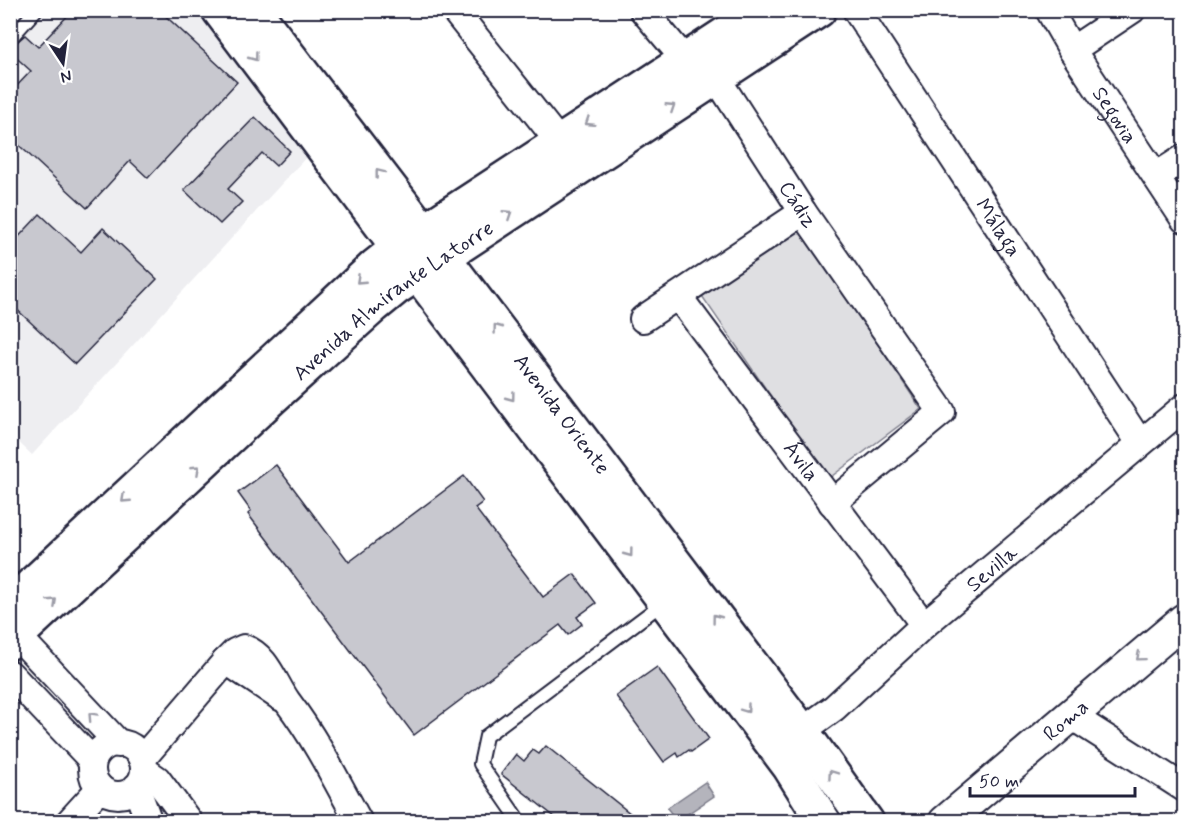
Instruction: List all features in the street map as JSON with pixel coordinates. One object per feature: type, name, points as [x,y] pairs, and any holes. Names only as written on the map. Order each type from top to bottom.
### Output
[{"type":"main road","name":"Avenida Oriente","points":[[219,10],[411,239]]},
{"type":"main road","name":"Avenida Oriente","points":[[254,10],[411,239],[666,601],[789,766],[824,822]]},
{"type":"main road","name":"Avenida Almirante Latorre","points":[[12,628],[375,266],[411,239],[762,10]]},
{"type":"main road","name":"Avenida Almirante Latorre","points":[[12,628],[374,306],[430,265],[819,10]]},
{"type":"main road","name":"Avenida Oriente","points":[[430,265],[802,732],[867,822]]},
{"type":"street","points":[[454,10],[559,142]]},
{"type":"street","name":"Cádiz","points":[[642,10],[685,60],[716,78],[803,212],[942,412],[832,503]]},
{"type":"street","name":"Málaga","points":[[856,10],[1140,443]]},
{"type":"street","name":"Segovia","points":[[1049,10],[1072,50],[1185,219]]},
{"type":"street","points":[[1072,50],[1132,10]]},
{"type":"street","points":[[1156,176],[1185,158]]},
{"type":"street","points":[[644,319],[803,212]]},
{"type":"street","name":"Ávila","points":[[678,297],[924,625]]},
{"type":"street","name":"Sevilla","points":[[802,732],[834,708],[924,625],[1185,407]]},
{"type":"street","name":"Roma","points":[[945,822],[1185,620]]},
{"type":"street","points":[[12,628],[119,744]]},
{"type":"street","points":[[10,674],[88,756],[92,764],[92,773],[100,788],[112,794],[124,794],[225,662],[286,700],[297,712],[320,747],[359,822]]},
{"type":"street","points":[[1070,715],[1185,788]]},
{"type":"street","points":[[92,764],[99,751],[105,747],[119,744],[133,748],[149,822]]},
{"type":"street","points":[[140,772],[157,779],[189,822]]},
{"type":"street","points":[[69,822],[100,788]]},
{"type":"lane","points":[[10,39],[36,10]]},
{"type":"lane","points":[[520,822],[480,764],[486,736],[666,601]]},
{"type":"shaded area","points":[[22,11],[201,11],[309,154],[32,455],[11,435],[11,23]]},
{"type":"shaded area","points":[[801,229],[921,409],[828,479],[702,296]]},
{"type":"shaded area","points":[[705,782],[714,796],[677,821],[667,808]]},
{"type":"building","points":[[73,10],[159,10],[237,82],[148,178],[130,161],[87,208],[10,137],[10,93],[31,71],[10,52],[10,48],[25,35],[38,47]]},
{"type":"building","points":[[255,117],[290,151],[276,166],[262,153],[228,189],[242,202],[220,224],[184,190]]},
{"type":"building","points":[[40,214],[81,252],[103,228],[157,279],[75,364],[10,303],[10,246]]},
{"type":"building","points":[[276,465],[349,562],[464,476],[483,502],[475,508],[543,597],[574,574],[596,603],[577,617],[582,624],[568,635],[560,625],[414,735],[248,514],[251,511],[238,493]]},
{"type":"building","points":[[657,667],[709,739],[691,752],[689,750],[679,757],[677,753],[664,762],[616,696]]},
{"type":"building","points":[[546,746],[641,822],[561,822],[501,774],[516,754],[524,761],[533,750],[539,754]]}]
